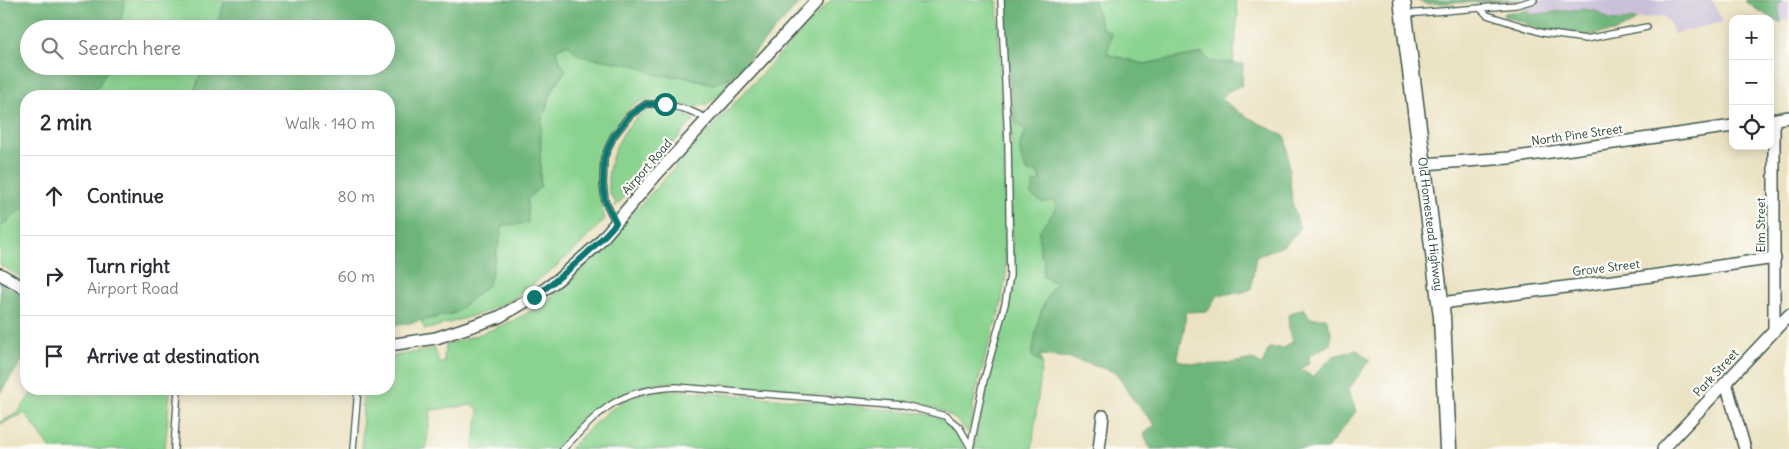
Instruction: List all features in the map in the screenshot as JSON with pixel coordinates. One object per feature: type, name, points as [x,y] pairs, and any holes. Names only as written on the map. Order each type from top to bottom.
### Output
[{"type":"main road","name":"Old Homestead Highway","points":[[1402,7],[1441,303],[1448,449]]},
{"type":"street","name":"Airport Road","points":[[395,344],[436,338],[499,317],[534,297],[560,278],[597,245],[708,119],[817,0]]},
{"type":"street","points":[[1774,120],[1789,116]]},
{"type":"street","name":"North Pine Street","points":[[1424,164],[1509,158],[1729,127]]},
{"type":"street","name":"Elm Street","points":[[1772,150],[1774,331]]},
{"type":"street","name":"Grove Street","points":[[1441,303],[1774,258]]},
{"type":"street","points":[[0,274],[20,286]]},
{"type":"street","name":"Park Street","points":[[1663,449],[1789,315]]},
{"type":"street","points":[[1726,383],[1746,449]]},
{"type":"street","points":[[1100,449],[1102,416]]},
{"type":"lane","points":[[970,448],[984,380],[1005,304],[1010,275],[1008,142],[1001,0]]},
{"type":"lane","points":[[1402,7],[1480,8],[1516,5],[1534,0]]},
{"type":"lane","points":[[1480,8],[1487,15],[1543,33],[1586,39],[1647,27]]},
{"type":"lane","points":[[616,223],[605,201],[603,184],[604,158],[613,137],[630,115],[646,104],[665,104],[688,110],[708,119]]},
{"type":"lane","points":[[563,449],[599,412],[618,400],[633,393],[652,388],[676,387],[904,405],[945,416],[959,426],[970,448]]},
{"type":"lane","points":[[174,449],[178,395]]},
{"type":"lane","points":[[353,449],[358,395]]},
{"type":"shaded area","points":[[1526,0],[1712,0],[1723,22],[1673,34],[1672,27],[1663,16],[1616,21],[1610,20],[1596,11],[1582,9],[1529,15]]},
{"type":"shaded area","points":[[1781,0],[1789,0],[1789,19],[1781,23],[1778,6]]},
{"type":"green space","points":[[0,0],[125,0],[121,20],[20,20],[20,75],[104,75],[96,90],[20,90],[20,211],[0,227]]},
{"type":"green space","points":[[125,0],[225,0],[219,20],[121,20]]},
{"type":"green space","points":[[225,0],[802,0],[733,76],[713,84],[686,77],[657,75],[635,65],[579,56],[568,44],[556,49],[561,64],[566,69],[553,89],[541,122],[540,187],[527,199],[528,223],[503,225],[489,284],[455,313],[395,325],[395,90],[195,90],[200,75],[395,75],[395,20],[219,20]]},
{"type":"green space","points":[[831,0],[997,0],[1004,150],[1006,274],[1001,305],[983,364],[983,370],[980,374],[968,433],[953,417],[921,404],[679,382],[639,387],[615,398],[576,430],[558,449],[473,449],[479,410],[472,405],[431,410],[426,449],[362,449],[363,397],[364,395],[395,395],[395,356],[435,349],[439,363],[445,363],[446,345],[502,326],[550,299],[593,259],[669,174]]},
{"type":"green space","points":[[1006,0],[1093,0],[1102,27],[1112,34],[1107,54],[1144,64],[1203,53],[1210,62],[1243,64],[1242,85],[1227,92],[1221,99],[1240,113],[1286,137],[1292,202],[1300,229],[1285,245],[1256,256],[1251,289],[1243,292],[1218,295],[1208,311],[1186,312],[1184,331],[1177,360],[1196,364],[1214,364],[1252,359],[1262,365],[1269,348],[1284,348],[1292,342],[1288,315],[1304,308],[1310,318],[1326,318],[1332,334],[1330,345],[1310,355],[1308,364],[1300,369],[1313,377],[1333,356],[1357,350],[1370,360],[1348,390],[1356,411],[1327,449],[1150,449],[1144,434],[1155,425],[1132,398],[1115,372],[1070,358],[1040,355],[1042,363],[1032,356],[1042,310],[1056,283],[1043,276],[1044,260],[1040,254],[1039,231],[1057,208],[1053,200],[1043,203],[1030,194],[1033,190],[1033,183],[1042,180],[1038,173],[1028,172],[1020,156],[1020,146],[1026,130],[1016,124],[1010,94]]},
{"type":"green space","points":[[1093,0],[1235,0],[1238,13],[1233,63],[1210,62],[1203,53],[1144,64],[1107,54],[1102,27]]},
{"type":"green space","points":[[1416,0],[1522,0],[1426,4]]},
{"type":"green space","points":[[1781,0],[1778,6],[1781,23],[1774,19],[1774,15],[1767,15],[1745,1]]},
{"type":"green space","points":[[1582,9],[1596,11],[1610,20],[1636,20],[1630,25],[1613,32],[1581,36],[1534,28],[1523,22],[1503,16],[1504,13],[1528,10],[1529,15]]},
{"type":"green space","points":[[568,44],[579,56],[635,65],[657,75],[686,77],[713,84],[733,76],[717,97],[704,105],[692,107],[648,100],[632,107],[623,116],[604,143],[599,160],[598,185],[605,219],[577,248],[554,268],[511,300],[485,312],[425,330],[421,321],[455,313],[489,284],[503,225],[528,223],[527,199],[540,187],[541,122],[553,89],[566,70],[561,64],[556,49]]},
{"type":"green space","points":[[104,75],[200,75],[195,90],[96,90]]},
{"type":"green space","points":[[663,108],[680,112],[694,120],[615,207],[616,203],[609,192],[608,180],[609,169],[616,146],[636,118],[648,110]]},
{"type":"green space","points":[[1012,108],[1016,124],[1026,130],[1020,142],[1057,208],[1039,232],[1044,260],[1043,276],[1056,282],[1042,309],[1032,356],[1042,363],[1032,449],[974,449],[988,364],[994,364],[993,354],[1001,337],[999,333],[1013,275]]},
{"type":"green space","points":[[20,211],[20,277],[0,265],[0,227]]},
{"type":"green space","points":[[0,282],[20,294],[20,364],[0,393]]},
{"type":"green space","points":[[677,390],[809,401],[926,414],[946,422],[958,435],[964,449],[570,449],[609,411],[628,399],[647,393]]},
{"type":"green space","points":[[30,395],[170,395],[165,449],[51,449],[25,413],[0,424],[0,422],[18,413]]},
{"type":"route","points":[[534,297],[560,278],[597,245],[616,223],[605,201],[603,184],[604,158],[613,137],[630,115],[646,104],[665,104]]}]
